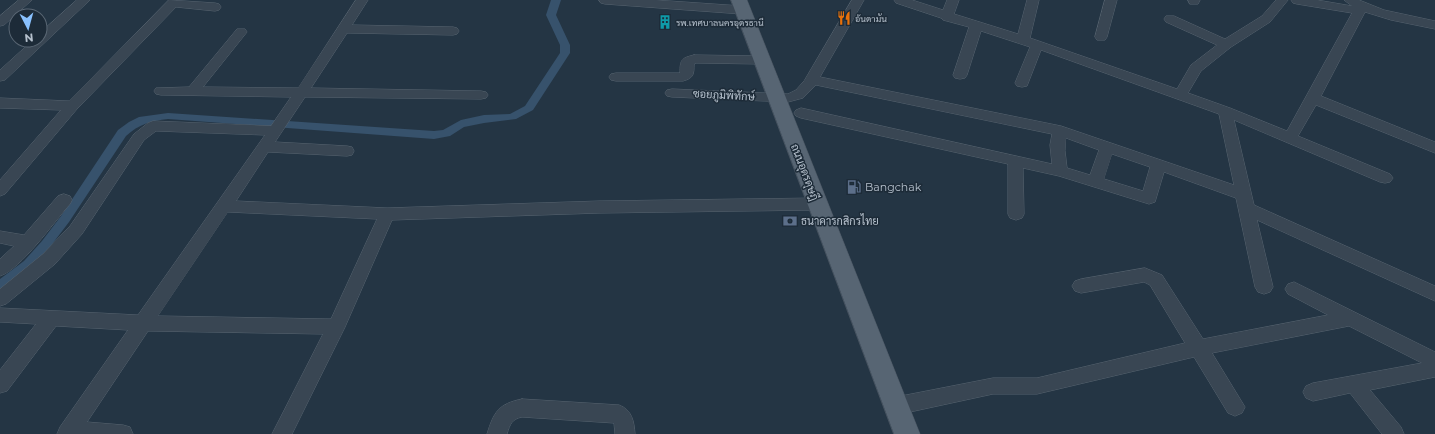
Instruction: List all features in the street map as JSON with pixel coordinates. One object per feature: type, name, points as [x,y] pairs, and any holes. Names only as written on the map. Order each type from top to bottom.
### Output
[{"type":"main road","name":"ถนนอุดรดุษฎี","points":[[740,5],[907,434]]},
{"type":"street","points":[[0,22],[26,0]]},
{"type":"street","points":[[0,77],[84,0]]},
{"type":"street","points":[[68,432],[302,92],[362,0]]},
{"type":"street","points":[[606,0],[740,5]]},
{"type":"street","points":[[795,145],[801,113],[811,82],[858,0]]},
{"type":"street","points":[[900,0],[1037,45],[1225,111],[1385,178]]},
{"type":"street","points":[[947,16],[953,0]]},
{"type":"street","points":[[1023,41],[1033,0]]},
{"type":"street","points":[[1101,37],[1111,0]]},
{"type":"street","points":[[1180,95],[1196,68],[1226,44],[1266,19],[1282,0]]},
{"type":"street","points":[[1297,0],[1360,9],[1435,25]]},
{"type":"street","points":[[1350,0],[1360,9]]},
{"type":"street","points":[[0,190],[72,106],[174,2],[216,7]]},
{"type":"street","points":[[1290,138],[1360,9]]},
{"type":"street","points":[[1170,19],[1226,44]]},
{"type":"street","points":[[960,75],[976,26]]},
{"type":"street","points":[[343,29],[453,31]]},
{"type":"street","points":[[193,91],[241,32]]},
{"type":"street","points":[[1022,83],[1037,45]]},
{"type":"street","points":[[616,77],[683,77],[687,75],[687,62],[694,59],[761,60]]},
{"type":"street","points":[[811,82],[1020,122],[1061,132],[1158,165],[1245,202],[1435,294]]},
{"type":"street","name":"ซอยภูมิพิทักษ์","points":[[672,92],[788,98],[804,91],[811,82]]},
{"type":"street","points":[[161,91],[481,95]]},
{"type":"street","points":[[1313,98],[1435,148]]},
{"type":"street","points":[[0,103],[72,106]]},
{"type":"street","points":[[1225,111],[1264,287]]},
{"type":"street","points":[[801,113],[1060,171],[1149,198],[1158,165]]},
{"type":"street","points":[[0,299],[49,260],[76,230],[139,137],[153,126],[278,126]]},
{"type":"street","points":[[1060,171],[1057,145],[1058,136],[1061,132]]},
{"type":"street","points":[[264,147],[347,151]]},
{"type":"street","points":[[1095,181],[1107,148]]},
{"type":"street","points":[[1015,161],[1016,214]]},
{"type":"street","points":[[0,269],[18,253],[64,200]]},
{"type":"street","points":[[223,206],[387,214],[600,207],[818,204]]},
{"type":"street","points":[[282,434],[336,327],[387,214]]},
{"type":"street","points":[[0,237],[28,242]]},
{"type":"street","points":[[1081,286],[1145,275],[1156,280],[1235,406]]},
{"type":"street","points":[[1294,289],[1435,361]]},
{"type":"street","points":[[0,316],[142,323],[336,327]]},
{"type":"street","points":[[0,385],[51,318]]},
{"type":"street","points":[[896,406],[994,386],[1037,386],[1198,348],[1350,318]]},
{"type":"street","points":[[1314,392],[1435,369]]},
{"type":"street","points":[[1354,384],[1394,434]]},
{"type":"street","points":[[499,426],[508,412],[522,408],[619,414],[624,421],[625,432]]},
{"type":"street","points":[[68,432],[123,434]]},
{"type":"waterway","points":[[0,286],[28,265],[65,219],[122,133],[133,124],[143,120],[154,117],[168,116],[434,135],[446,133],[461,124],[484,119],[512,117],[529,108],[565,53],[565,45],[551,15],[556,0]]},
{"type":"place","name":"อ้นดามัน","points":[[844,18]]},
{"type":"place","name":"รพ.เทศบาลนครอุดรธานี","points":[[665,22]]},
{"type":"place","name":"Bangchak","points":[[854,187]]},
{"type":"place","name":"ธนาคารกสิกรไทย","points":[[790,221]]}]
